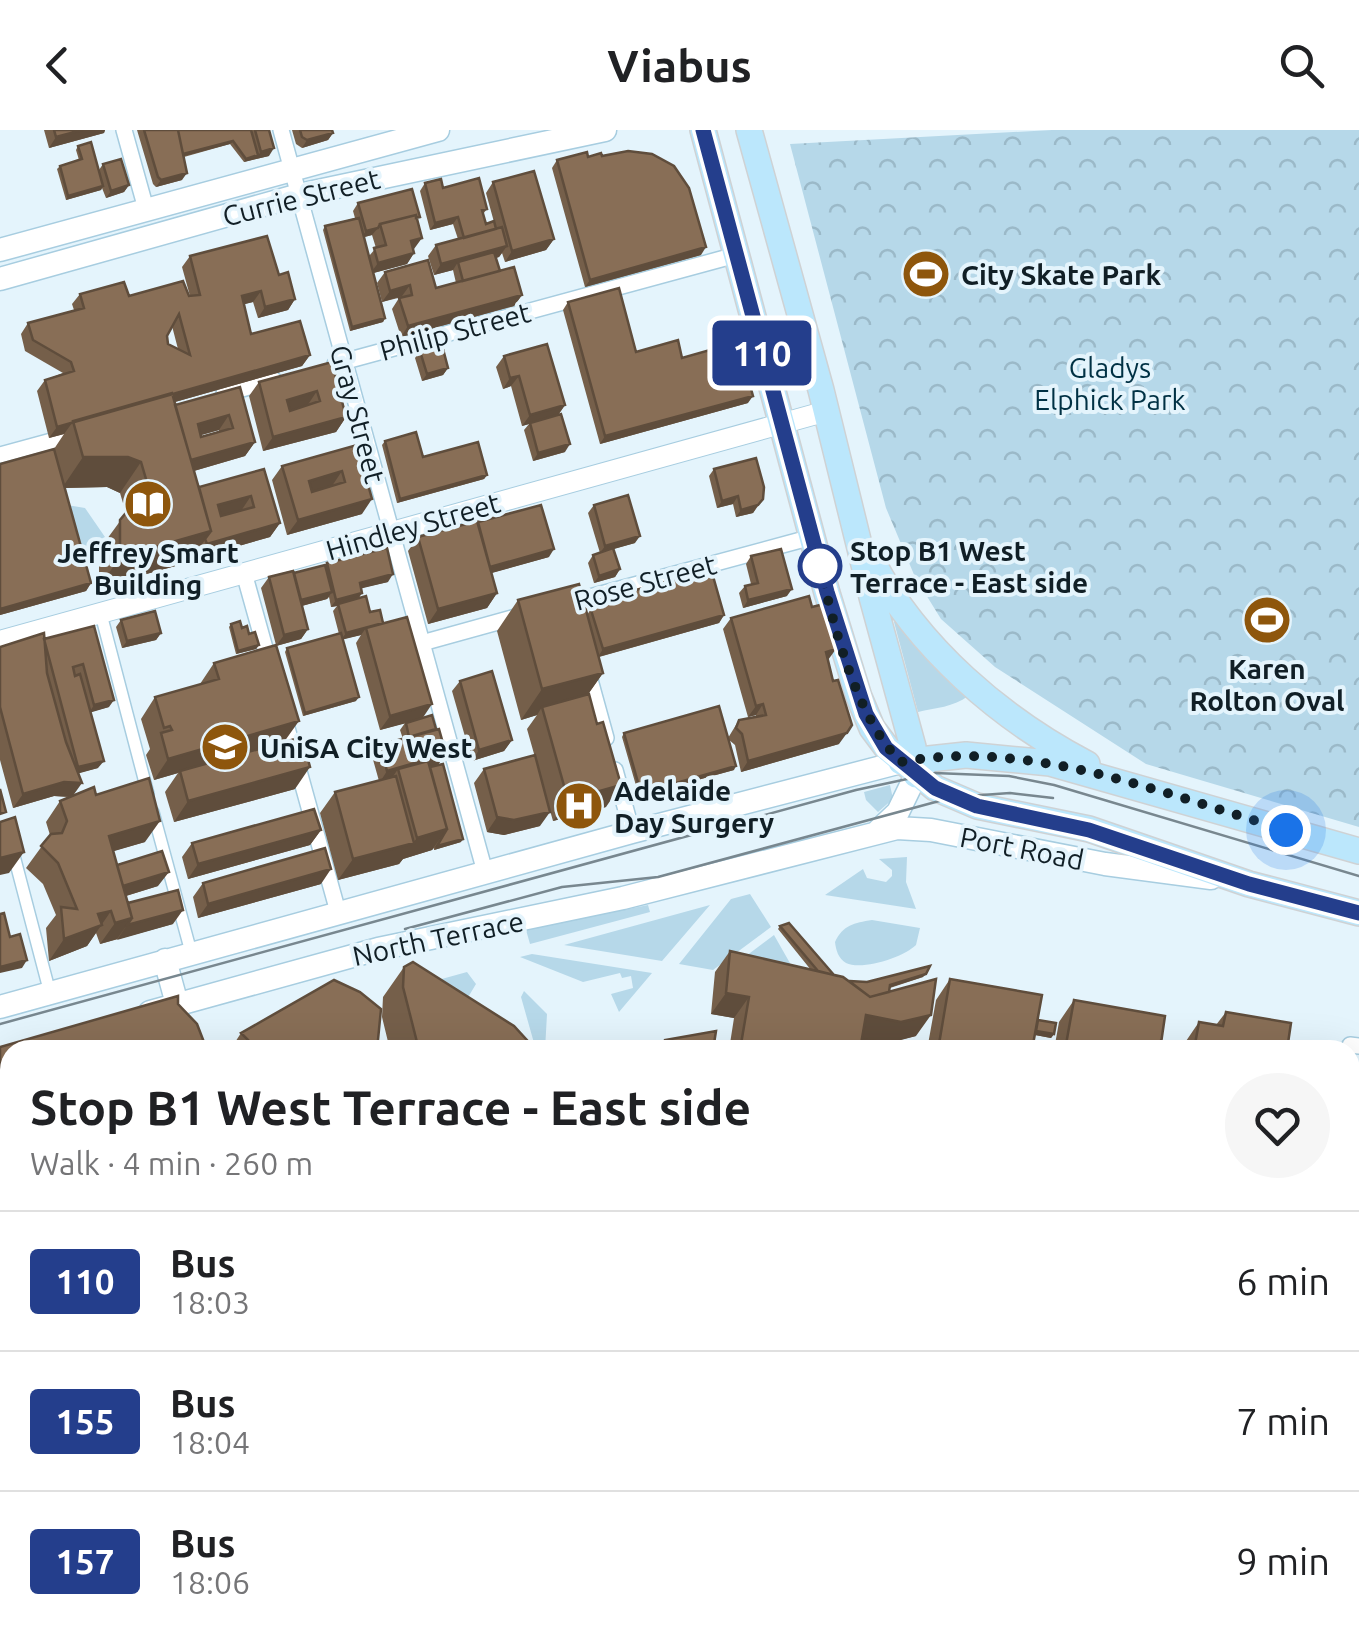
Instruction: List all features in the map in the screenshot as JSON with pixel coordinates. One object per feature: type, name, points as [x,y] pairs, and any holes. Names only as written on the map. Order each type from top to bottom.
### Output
[{"type":"main road","name":"Currie Street","points":[[0,250],[437,130]]},
{"type":"main road","name":"Currie Street","points":[[0,279],[298,195],[605,130]]},
{"type":"main road","points":[[703,130],[859,697],[872,728],[911,766]]},
{"type":"main road","points":[[749,130],[827,412],[911,766],[914,828]]},
{"type":"main road","points":[[848,501],[884,584],[934,650],[979,689],[1052,742],[1142,788]]},
{"type":"main road","points":[[852,774],[867,754],[872,728]]},
{"type":"main road","points":[[911,766],[976,755],[1030,760],[1359,851]]},
{"type":"main road","points":[[878,831],[898,812],[911,766]]},
{"type":"main road","name":"North Terrace","points":[[0,1007],[632,832],[852,774],[911,766]]},
{"type":"main road","name":"Port Road","points":[[911,766],[944,792],[977,806],[1117,837],[1249,884],[1359,913]]},
{"type":"main road","name":"North Terrace","points":[[126,1018],[180,1014],[378,949],[624,898],[878,831],[914,828]]},
{"type":"main road","name":"Port Road","points":[[914,828],[1105,864],[1249,884]]},
{"type":"main road","points":[[165,960],[180,1014]]},
{"type":"street","points":[[124,130],[146,209]]},
{"type":"street","name":"Gray Street","points":[[281,130],[486,872]]},
{"type":"street","name":"Philip Street","points":[[311,370],[736,255]]},
{"type":"street","points":[[202,400],[292,375]]},
{"type":"street","name":"Hindley Street","points":[[0,641],[827,412]]},
{"type":"street","points":[[0,455],[98,428]]},
{"type":"street","name":"Rose Street","points":[[550,608],[570,610],[812,537]]},
{"type":"street","points":[[244,573],[274,679]]},
{"type":"street","points":[[422,643],[532,613]]},
{"type":"street","points":[[102,622],[191,952]]},
{"type":"street","points":[[583,655],[632,832]]},
{"type":"street","points":[[278,696],[338,912]]},
{"type":"street","points":[[11,843],[50,993]]},
{"type":"green space","name":"Gladys Elphick Park","points":[[1052,130],[1359,130],[1359,827],[1146,764],[995,667],[941,619],[915,577],[886,508],[790,144]]},
{"type":"green space","points":[[67,505],[85,508],[105,537],[82,560]]},
{"type":"green space","points":[[898,620],[919,649],[968,696],[951,705],[918,712],[894,622]]},
{"type":"green space","points":[[890,785],[893,799],[878,812],[864,792]]},
{"type":"green space","points":[[907,857],[906,882],[916,909],[825,895],[863,869],[867,878],[886,882],[892,870],[879,859]]},
{"type":"green space","points":[[750,894],[771,927],[713,970],[679,964],[731,899]]},
{"type":"green space","points":[[648,905],[650,912],[530,944],[526,930]]},
{"type":"green space","points":[[710,905],[662,961],[564,945]]},
{"type":"green space","points":[[872,920],[920,928],[916,945],[883,961],[846,963],[837,951],[838,936],[850,926]]},
{"type":"green space","points":[[774,935],[803,986],[726,971]]},
{"type":"green space","points":[[532,954],[652,973],[619,1012],[611,994],[633,988],[631,976],[622,978],[620,973],[583,982],[520,957]]},
{"type":"green space","points":[[467,972],[476,984],[461,1009],[437,1021],[391,993]]},
{"type":"green space","points":[[524,991],[547,1014],[546,1040],[533,1040],[521,997]]},
{"type":"building","points":[[54,130],[82,130],[56,137]]},
{"type":"building","points":[[144,130],[178,130],[187,173],[161,180],[158,177]]},
{"type":"building","points":[[178,130],[251,130],[258,155],[246,159],[233,141],[183,154]]},
{"type":"building","points":[[255,130],[269,130],[274,148],[261,152]]},
{"type":"building","points":[[300,130],[332,130],[333,133],[307,140]]},
{"type":"building","points":[[91,142],[103,186],[68,196],[60,166],[82,159],[78,146]]},
{"type":"building","points":[[628,151],[652,154],[674,166],[689,188],[706,247],[590,280],[557,160],[587,152],[588,157]]},
{"type":"building","points":[[121,159],[129,185],[111,191],[103,164]]},
{"type":"building","points":[[534,171],[554,239],[512,251],[493,182]]},
{"type":"building","points":[[479,178],[487,209],[482,210],[486,224],[494,221],[496,229],[464,238],[458,217],[435,223],[425,183],[441,179],[443,188]]},
{"type":"building","points":[[412,189],[420,217],[380,224],[366,231],[358,203]]},
{"type":"building","points":[[416,215],[422,238],[411,241],[414,253],[378,263],[374,248],[386,245],[380,224]]},
{"type":"building","points":[[359,218],[385,318],[352,327],[325,226]]},
{"type":"building","points":[[502,227],[507,246],[441,264],[436,245]]},
{"type":"building","points":[[267,236],[279,275],[288,272],[295,299],[265,307],[261,291],[242,296],[251,334],[300,321],[310,355],[57,427],[45,380],[74,371],[71,362],[33,340],[28,323],[84,308],[80,294],[124,282],[129,296],[183,281],[189,296],[200,295],[190,256]],"holes":[[[179,314],[190,355],[168,344],[167,336]]]},
{"type":"building","points":[[494,252],[500,271],[463,281],[458,262]]},
{"type":"building","points":[[428,260],[436,288],[514,267],[522,295],[408,326],[399,298],[412,295],[410,285],[390,291],[385,272]]},
{"type":"building","points":[[619,288],[636,352],[678,340],[682,358],[738,342],[753,396],[605,436],[568,302]]},
{"type":"building","points":[[547,344],[565,405],[530,415],[519,376],[510,378],[504,356]]},
{"type":"building","points":[[442,345],[448,368],[427,374],[420,351]]},
{"type":"building","points":[[332,362],[346,417],[273,437],[259,382]],"holes":[[[317,391],[320,401],[290,411],[287,400]]]},
{"type":"building","points":[[240,387],[255,442],[191,460],[175,405]],"holes":[[[229,415],[233,428],[201,437],[198,424]]]},
{"type":"building","points":[[172,393],[211,531],[120,557],[120,520],[148,486],[141,462],[128,457],[83,457],[73,421]]},
{"type":"building","points":[[561,414],[570,444],[538,453],[530,423]]},
{"type":"building","points":[[416,432],[423,457],[478,442],[487,475],[400,499],[385,441]]},
{"type":"building","points":[[357,445],[372,499],[298,520],[282,466]],"holes":[[[342,471],[345,482],[312,492],[309,481]]]},
{"type":"building","points":[[54,449],[91,583],[0,609],[0,464]]},
{"type":"building","points":[[756,458],[764,487],[763,499],[758,505],[741,510],[738,496],[722,501],[714,469]]},
{"type":"building","points":[[264,469],[280,523],[207,544],[205,539],[211,531],[199,487]],"holes":[[[251,496],[254,507],[221,516],[218,505]]]},
{"type":"building","points":[[628,495],[640,536],[605,546],[594,505]]},
{"type":"building","points":[[541,505],[554,549],[490,567],[478,522]]},
{"type":"building","points":[[477,521],[497,593],[438,609],[418,537]]},
{"type":"building","points":[[387,548],[393,574],[360,583],[362,593],[336,600],[327,563]]},
{"type":"building","points":[[613,548],[620,569],[599,576],[593,555]]},
{"type":"building","points":[[781,549],[792,589],[748,600],[745,586],[758,583],[751,556]]},
{"type":"building","points":[[325,565],[332,592],[301,600],[294,573]]},
{"type":"building","points":[[711,569],[724,615],[603,649],[591,610],[596,601]]},
{"type":"building","points":[[293,571],[308,629],[284,635],[269,577]]},
{"type":"building","points":[[579,584],[603,673],[542,689],[518,600]]},
{"type":"building","points":[[366,596],[370,612],[380,610],[383,623],[346,633],[338,604]]},
{"type":"building","points":[[809,596],[812,607],[824,604],[836,649],[826,652],[833,681],[838,680],[852,725],[847,733],[748,761],[742,734],[736,728],[739,720],[766,715],[763,704],[756,706],[731,618]]},
{"type":"building","points":[[155,611],[161,633],[127,641],[121,620]]},
{"type":"building","points":[[407,617],[432,704],[390,716],[366,628]]},
{"type":"building","points":[[240,621],[249,634],[255,632],[259,645],[238,651],[231,624]]},
{"type":"building","points":[[94,626],[114,700],[94,705],[83,664],[73,667],[75,676],[80,674],[104,761],[78,767],[44,639]]},
{"type":"building","points":[[44,633],[47,673],[82,783],[64,782],[23,794],[0,707],[0,647]]},
{"type":"building","points":[[341,633],[359,697],[305,713],[287,648]]},
{"type":"building","points":[[276,645],[299,721],[168,759],[161,733],[172,730],[170,726],[164,728],[155,697],[219,679],[214,663]]},
{"type":"building","points":[[492,671],[512,740],[479,750],[460,681]]},
{"type":"building","points":[[589,694],[597,724],[603,722],[621,785],[568,800],[542,707]]},
{"type":"building","points":[[719,706],[736,766],[641,793],[624,733]]},
{"type":"building","points":[[432,715],[436,729],[409,737],[406,723]]},
{"type":"building","points":[[439,729],[446,754],[387,771],[380,745]]},
{"type":"building","points":[[302,737],[310,767],[188,801],[180,771]]},
{"type":"building","points":[[535,755],[550,812],[514,820],[497,817],[484,769]]},
{"type":"building","points":[[428,761],[447,829],[417,838],[398,769]]},
{"type":"building","points":[[443,764],[463,839],[437,846],[447,829],[430,767]]},
{"type":"building","points":[[396,776],[414,843],[353,859],[335,792]]},
{"type":"building","points":[[149,778],[160,821],[109,836],[132,918],[115,923],[111,911],[98,914],[102,925],[64,939],[61,907],[77,909],[58,863],[41,846],[51,834],[62,833],[67,821],[60,801],[94,787],[96,795]]},
{"type":"building","points":[[0,789],[6,812],[0,814]]},
{"type":"building","points":[[314,809],[321,830],[198,864],[192,843]]},
{"type":"building","points":[[15,817],[24,852],[0,858],[0,822]]},
{"type":"building","points":[[325,848],[331,869],[208,904],[203,883]]},
{"type":"building","points":[[162,851],[169,872],[123,886],[117,865]]},
{"type":"building","points":[[178,890],[183,910],[127,925],[132,918],[128,903]]},
{"type":"building","points":[[4,913],[10,937],[20,934],[27,960],[0,967],[0,914]]},
{"type":"building","points":[[789,923],[834,975],[818,971],[780,926]]},
{"type":"building","points":[[730,951],[843,977],[870,997],[936,979],[931,1015],[901,1022],[866,1015],[862,1040],[742,1040],[749,997],[726,993]]},
{"type":"building","points":[[413,962],[514,1026],[527,1040],[416,1040],[403,987],[404,967]]},
{"type":"building","points":[[930,966],[926,974],[890,985],[889,992],[870,997],[849,981],[867,982]]},
{"type":"building","points":[[950,979],[1042,995],[1034,1040],[940,1040]]},
{"type":"building","points":[[334,980],[360,992],[381,1009],[378,1040],[248,1040],[241,1033]]},
{"type":"building","points":[[178,996],[178,1004],[197,1024],[203,1040],[24,1040]]},
{"type":"building","points":[[1074,1000],[1165,1016],[1161,1040],[1067,1040]]},
{"type":"building","points":[[1226,1012],[1291,1023],[1288,1040],[1196,1040],[1199,1022],[1223,1026]]},
{"type":"building","points":[[1038,1020],[1056,1023],[1054,1034],[1036,1031]]},
{"type":"building","points":[[716,1031],[715,1040],[665,1040]]},
{"type":"tram line","points":[[0,1024],[856,790],[935,773],[1009,776],[1054,785],[1359,876]]},
{"type":"tram line","points":[[405,929],[562,887],[658,877],[954,797],[1010,793],[1053,798]]},
{"type":"bus line","name":"110","points":[[703,130],[827,592],[859,697],[872,728],[886,748],[916,776],[977,806],[1117,837],[1249,884],[1359,913]]},
{"type":"place","name":"City Skate Park","points":[[926,274]]},
{"type":"place","name":"Jeffrey Smart Building","points":[[148,504]]},
{"type":"place","name":"Stop B1 West Terrace - East side","points":[[820,566]]},
{"type":"place","name":"Karen Rolton Oval","points":[[1267,620]]},
{"type":"place","name":"UniSA City West","points":[[225,747]]},
{"type":"place","name":"Adelaide Day Surgery","points":[[579,806]]},
{"type":"route","points":[[820,566],[866,714],[886,748],[901,762],[966,755],[1050,763],[1286,830]]}]
